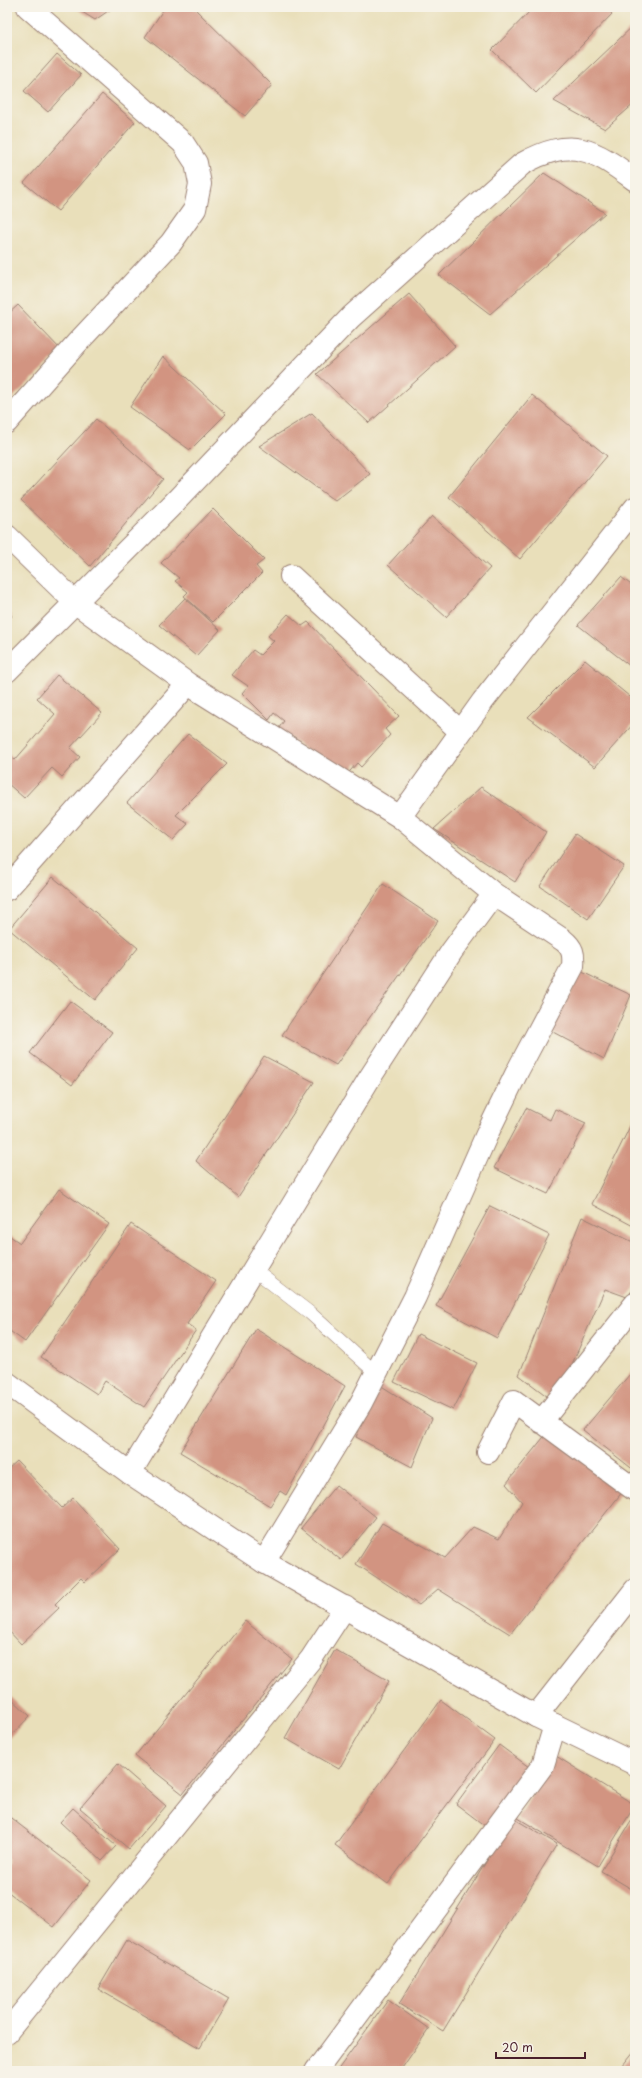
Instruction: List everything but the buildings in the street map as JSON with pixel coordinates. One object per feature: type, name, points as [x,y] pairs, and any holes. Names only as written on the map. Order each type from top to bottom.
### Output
[{"type":"street","points":[[7,422],[77,343],[171,243],[195,209],[200,184],[196,163],[183,143],[28,7]]},
{"type":"street","points":[[7,671],[76,603],[351,317],[522,164],[539,155],[557,149],[582,149],[607,159],[635,180]]},
{"type":"street","points":[[400,817],[461,732],[635,508]]},
{"type":"street","points":[[7,536],[76,603],[188,684],[400,817],[494,894],[564,940],[571,947],[574,954],[573,966],[518,1070],[487,1134],[415,1297],[360,1403],[264,1562]]},
{"type":"street","points":[[291,576],[461,732]]},
{"type":"street","points":[[7,889],[188,684]]},
{"type":"street","points":[[130,1473],[369,1078],[452,952],[494,894]]},
{"type":"street","points":[[541,1422],[635,1304]]},
{"type":"street","points":[[7,1383],[130,1473],[264,1562],[546,1721],[635,1764]]},
{"type":"street","points":[[488,1452],[514,1401],[635,1490]]},
{"type":"street","points":[[316,2071],[544,1765],[546,1721],[635,1590]]},
{"type":"street","points":[[7,2032],[311,1658],[345,1607]]},
{"type":"lane","points":[[253,1269],[310,1313],[376,1373]]}]
